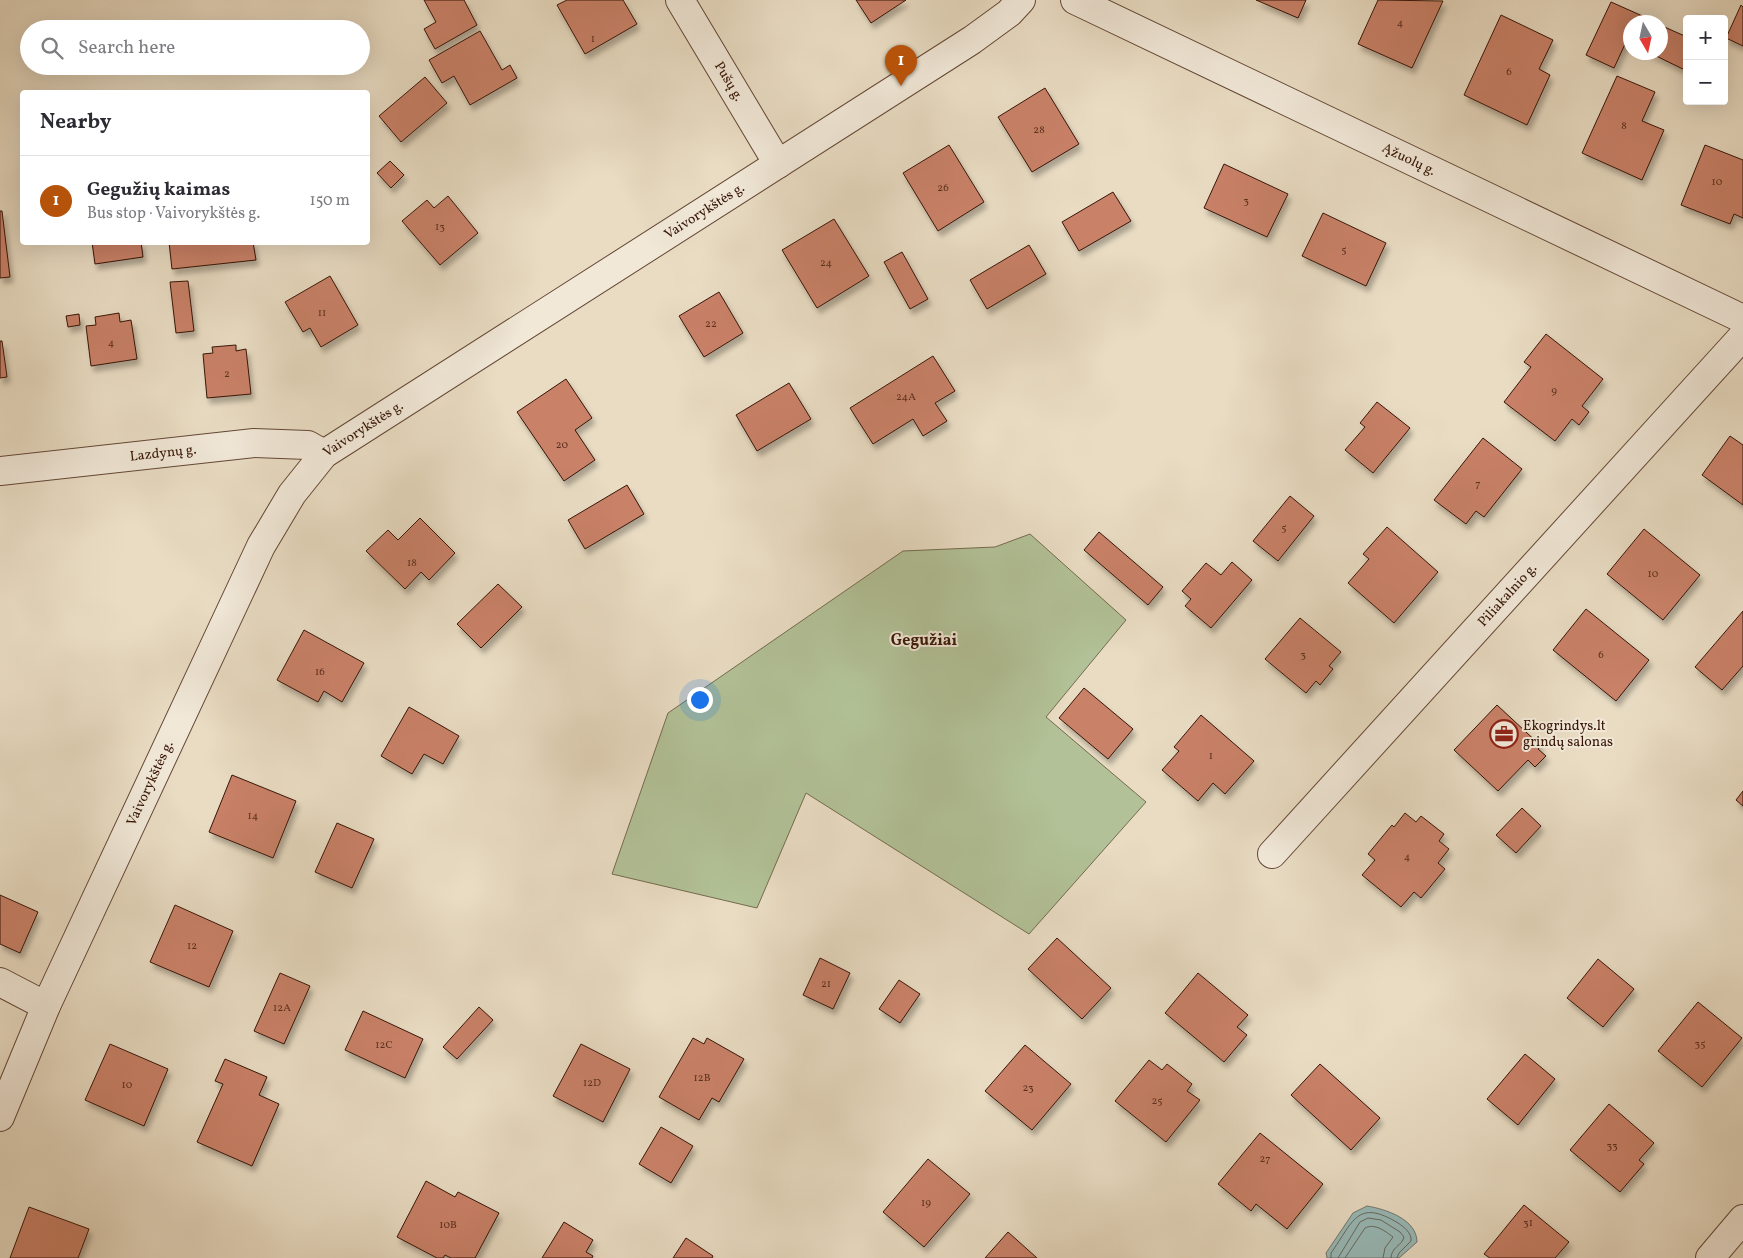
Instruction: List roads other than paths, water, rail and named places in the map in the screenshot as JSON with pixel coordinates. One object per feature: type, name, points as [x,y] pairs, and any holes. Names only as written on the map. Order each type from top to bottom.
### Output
[{"type":"street","name":"Pušų g.","points":[[680,0],[778,164]]},
{"type":"street","name":"Vaivorykštės g.","points":[[0,1117],[46,1006],[260,546],[292,494],[324,454],[972,40],[1009,12],[1020,0]]},
{"type":"street","name":"Ąžuolų g.","points":[[1075,0],[1743,319]]},
{"type":"street","name":"Piliakalnio g.","points":[[1272,854],[1743,336]]},
{"type":"street","name":"Lazdynų g.","points":[[0,471],[254,443],[308,446],[324,454]]},
{"type":"street","points":[[0,982],[46,1006]]},
{"type":"street","points":[[1710,1258],[1743,1219]]},
{"type":"water","points":[[1367,1206],[1391,1213],[1406,1221],[1416,1234],[1417,1242],[1399,1258],[1327,1258],[1326,1253],[1353,1213]]},
{"type":"place","name":"Gegužių kaimas","points":[[901,86]]},
{"type":"place","name":"Ekogrindys.lt grindų salonas","points":[[1504,734]]},
{"type":"district","name":"Gegužiai","points":[[924,641]]}]
